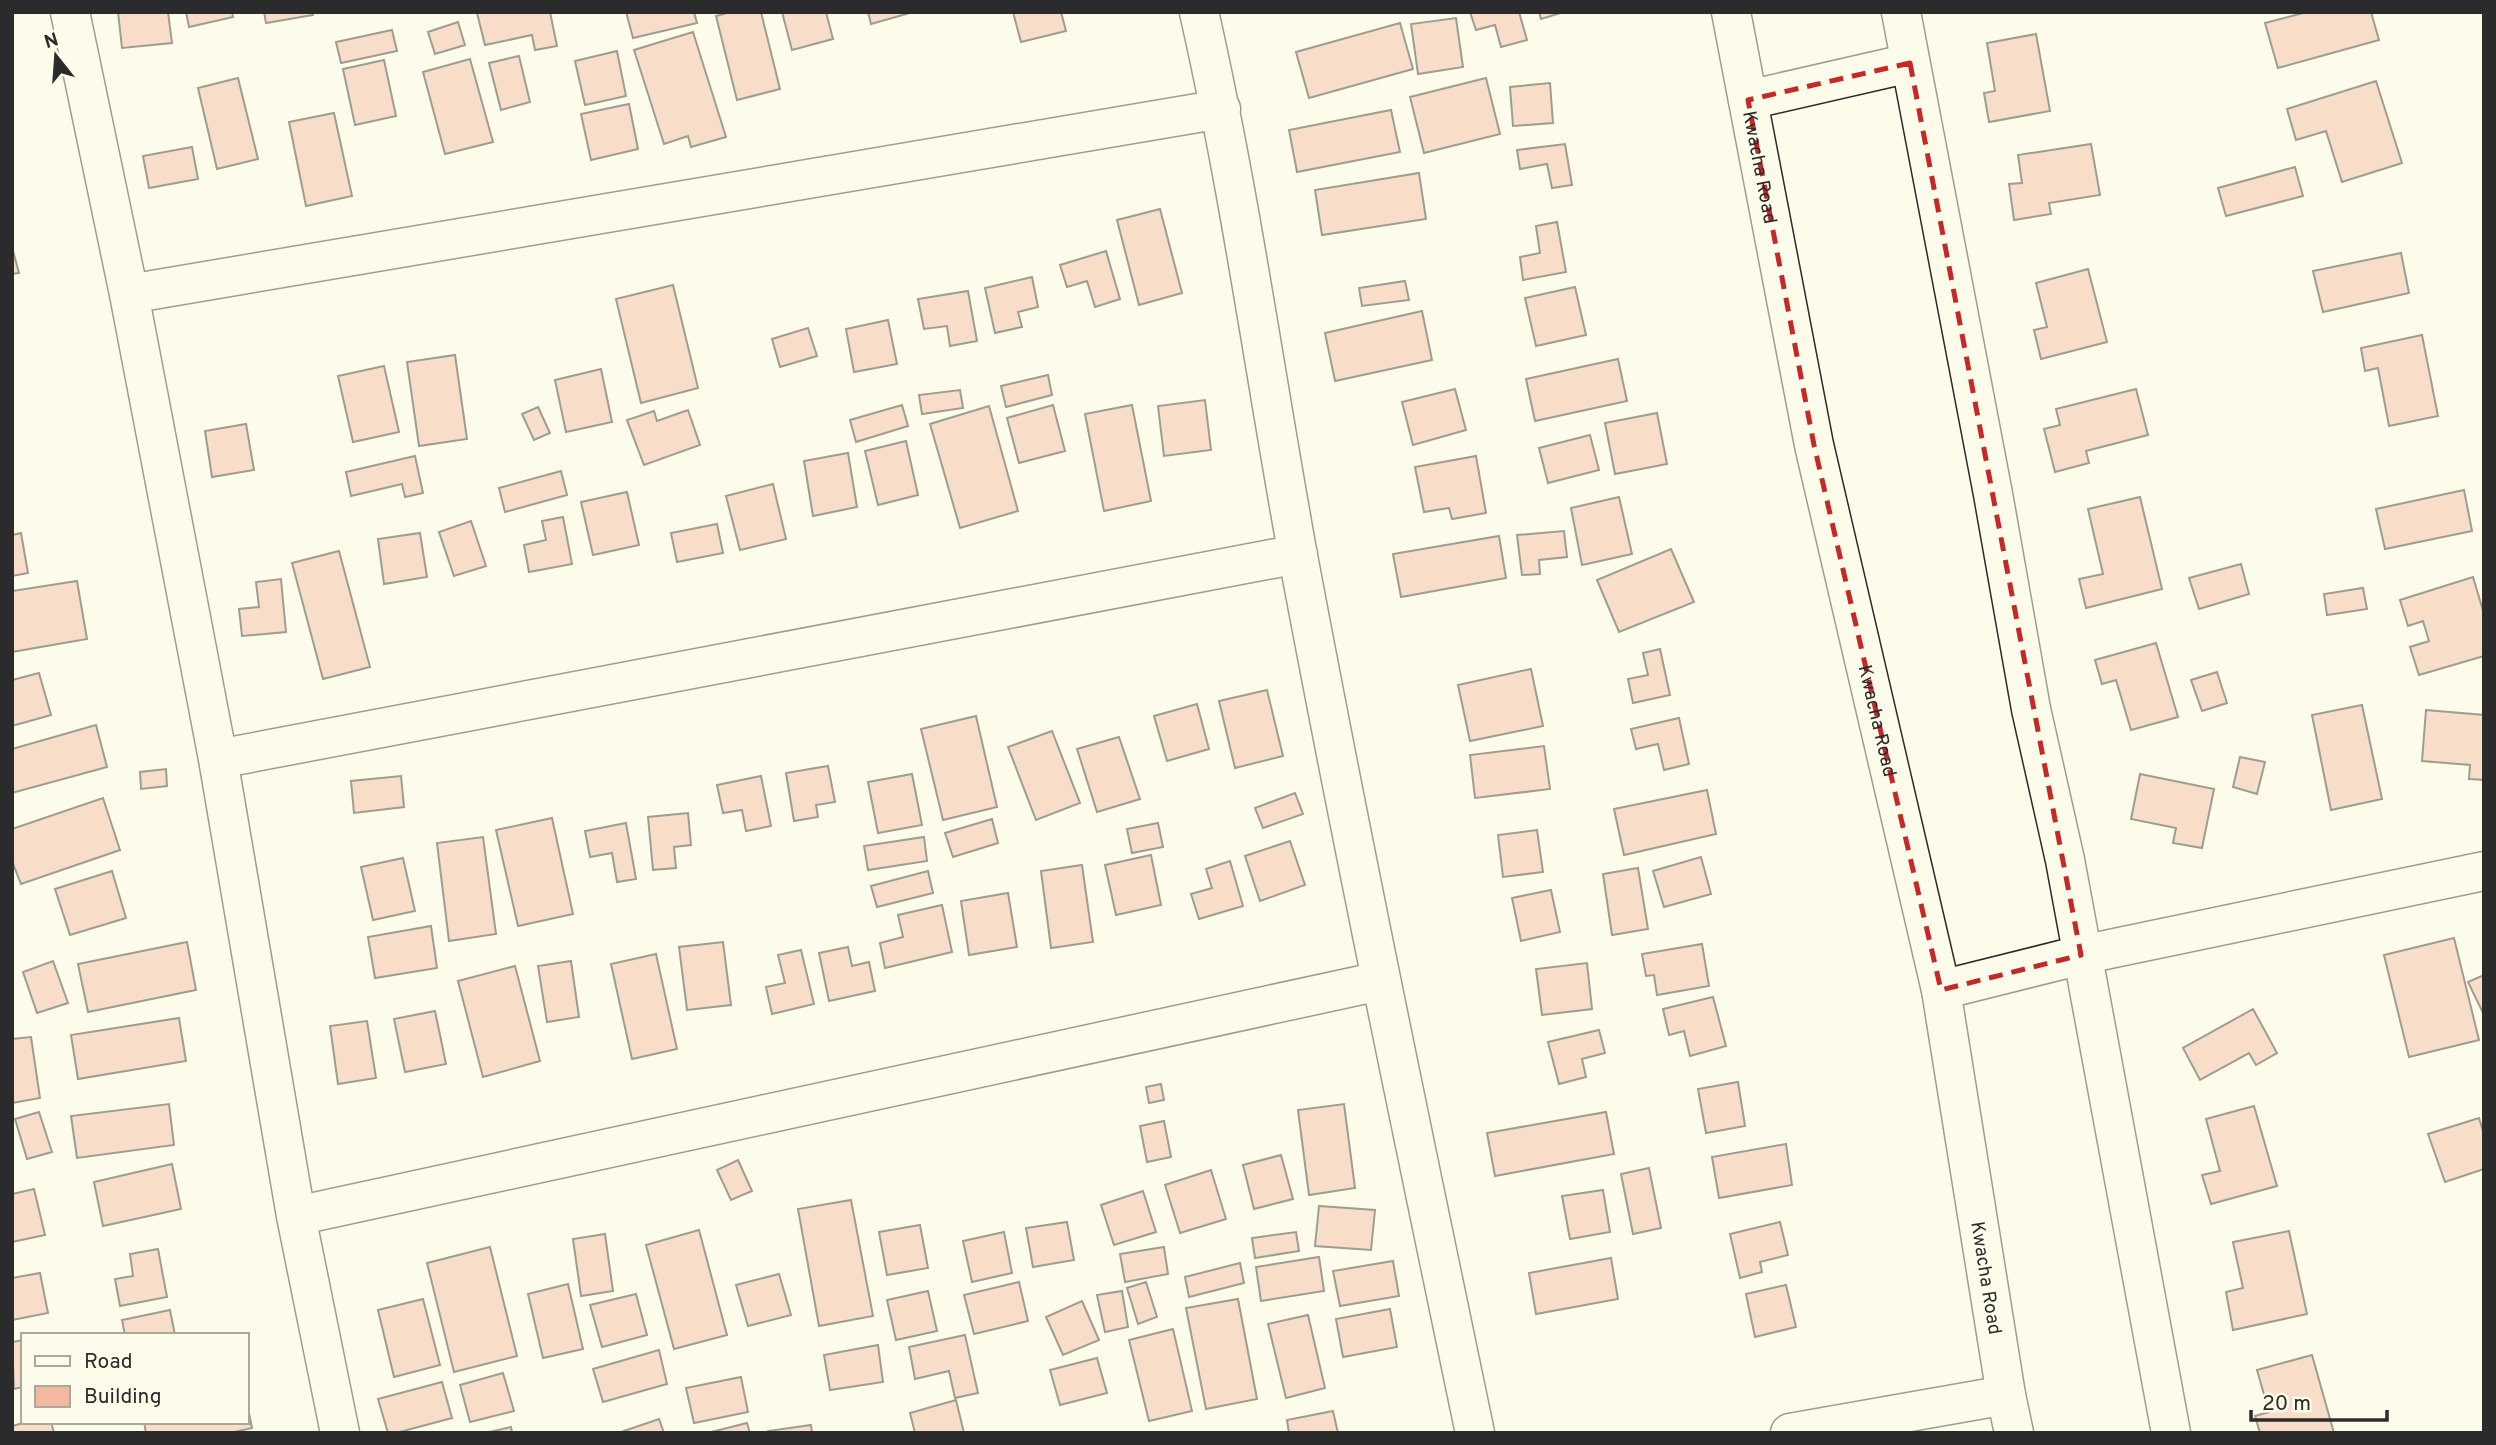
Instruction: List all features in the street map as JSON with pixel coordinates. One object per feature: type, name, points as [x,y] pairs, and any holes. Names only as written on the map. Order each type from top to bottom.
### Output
[{"type":"street","points":[[70,12],[129,294],[218,759],[296,1216],[340,1433]]},
{"type":"street","points":[[1199,12],[1221,109],[1298,554],[1380,981],[1475,1433]]},
{"type":"street","name":"Kwacha Road","points":[[1731,12],[1814,445],[1941,990],[2014,1433]]},
{"type":"street","points":[[1901,12],[2031,709],[2066,860],[2081,955],[2171,1433]]},
{"type":"street","points":[[1748,100],[1910,63]]},
{"type":"street","points":[[129,294],[1221,109]]},
{"type":"street","points":[[218,759],[1298,554]]},
{"type":"street","points":[[1941,990],[2081,955],[2484,871]]},
{"type":"street","points":[[296,1216],[1380,981]]},
{"type":"street","points":[[1790,1433],[2006,1395]]},
{"type":"highlighted area","points":[[1910,63],[2081,955],[1941,990],[1814,445],[1748,100]]},
{"type":"building","points":[[118,12],[168,12],[172,43],[122,48]]},
{"type":"building","points":[[186,12],[232,12],[233,17],[189,27]]},
{"type":"building","points":[[264,12],[312,12],[313,15],[266,23]]},
{"type":"building","points":[[550,12],[557,46],[535,50],[532,35],[485,45],[477,13]]},
{"type":"building","points":[[626,12],[694,12],[697,23],[633,38]]},
{"type":"building","points":[[731,12],[761,12],[780,89],[737,100],[716,16]]},
{"type":"building","points":[[782,12],[826,12],[833,39],[792,50]]},
{"type":"building","points":[[868,12],[910,12],[910,13],[871,24]]},
{"type":"building","points":[[1013,12],[1061,12],[1066,31],[1021,42]]},
{"type":"building","points":[[1470,12],[1519,12],[1527,40],[1501,47],[1495,25],[1476,30]]},
{"type":"building","points":[[1539,12],[1564,12],[1541,19]]},
{"type":"building","points":[[2307,12],[2371,12],[2379,40],[2278,68],[2265,23]]},
{"type":"building","points":[[1456,18],[1463,67],[1418,74],[1411,24]]},
{"type":"building","points":[[458,22],[465,45],[435,54],[428,32]]},
{"type":"building","points":[[1400,23],[1413,69],[1309,98],[1296,52]]},
{"type":"building","points":[[392,30],[397,51],[341,63],[336,42]]},
{"type":"building","points":[[693,32],[726,137],[691,147],[688,136],[664,144],[634,50]]},
{"type":"building","points":[[2036,34],[2050,111],[1989,122],[1984,93],[1995,91],[1987,43]]},
{"type":"building","points":[[617,51],[626,96],[585,105],[575,61]]},
{"type":"building","points":[[519,56],[530,102],[501,110],[489,63]]},
{"type":"building","points":[[470,59],[493,142],[445,154],[423,72]]},
{"type":"building","points":[[384,60],[396,116],[355,125],[343,69]]},
{"type":"building","points":[[238,78],[258,159],[217,169],[198,88]]},
{"type":"building","points":[[1486,78],[1500,134],[1424,153],[1410,97]]},
{"type":"building","points":[[2376,81],[2402,163],[2342,182],[2326,131],[2296,140],[2287,109]]},
{"type":"building","points":[[1550,83],[1553,123],[1513,126],[1510,87]]},
{"type":"building","points":[[629,104],[638,149],[591,160],[581,114]]},
{"type":"building","points":[[1391,110],[1400,152],[1297,172],[1289,130]]},
{"type":"building","points":[[334,113],[352,196],[306,206],[289,122]]},
{"type":"building","points":[[1565,144],[1572,185],[1552,188],[1547,164],[1520,169],[1517,150]]},
{"type":"building","points":[[2091,144],[2100,195],[2049,203],[2051,214],[2014,220],[2009,184],[2022,183],[2018,155]]},
{"type":"building","points":[[192,147],[198,179],[149,188],[143,156]]},
{"type":"building","points":[[2295,167],[2303,196],[2226,216],[2218,188]]},
{"type":"building","points":[[1419,173],[1426,219],[1322,235],[1315,190]]},
{"type":"building","points":[[1160,209],[1182,293],[1139,305],[1117,220]]},
{"type":"building","points":[[1557,222],[1566,272],[1523,280],[1520,257],[1540,253],[1536,226]]},
{"type":"building","points":[[12,247],[19,273],[12,274]]},
{"type":"building","points":[[1106,251],[1120,299],[1095,307],[1087,281],[1067,287],[1060,265]]},
{"type":"building","points":[[2401,253],[2409,293],[2323,312],[2313,271]]},
{"type":"building","points":[[2088,269],[2107,342],[2041,359],[2034,330],[2047,327],[2036,283]]},
{"type":"building","points":[[1032,277],[1038,307],[1018,312],[1022,327],[995,333],[985,288]]},
{"type":"building","points":[[1405,281],[1409,300],[1362,306],[1359,288]]},
{"type":"building","points":[[673,285],[698,388],[641,403],[616,299]]},
{"type":"building","points":[[1575,287],[1586,335],[1536,346],[1525,298]]},
{"type":"building","points":[[968,291],[977,341],[950,346],[947,326],[924,329],[918,299]]},
{"type":"building","points":[[1422,311],[1432,360],[1335,381],[1325,333]]},
{"type":"building","points":[[888,320],[897,364],[854,372],[846,329]]},
{"type":"building","points":[[808,328],[817,356],[780,367],[772,339]]},
{"type":"building","points":[[2422,335],[2438,416],[2389,426],[2378,368],[2365,371],[2361,348]]},
{"type":"building","points":[[455,355],[467,439],[419,446],[407,362]]},
{"type":"building","points":[[1618,359],[1627,401],[1535,421],[1526,379]]},
{"type":"building","points":[[384,366],[399,432],[353,442],[338,376]]},
{"type":"building","points":[[601,369],[612,422],[566,432],[555,380]]},
{"type":"building","points":[[1048,375],[1052,395],[1006,407],[1001,386]]},
{"type":"building","points":[[1455,389],[1466,430],[1413,445],[1402,402]]},
{"type":"building","points":[[2136,389],[2148,435],[2086,451],[2089,463],[2055,472],[2044,429],[2060,425],[2056,409]]},
{"type":"building","points":[[960,390],[963,408],[922,414],[919,395]]},
{"type":"building","points":[[1205,400],[1211,450],[1164,456],[1158,406]]},
{"type":"building","points":[[902,405],[908,426],[856,442],[850,420]]},
{"type":"building","points":[[1053,405],[1065,451],[1019,463],[1007,418]]},
{"type":"building","points":[[1132,405],[1151,501],[1104,511],[1085,414]]},
{"type":"building","points":[[989,406],[1018,511],[960,528],[930,424]]},
{"type":"building","points":[[538,407],[550,433],[534,440],[522,414]]},
{"type":"building","points":[[688,410],[700,445],[644,465],[627,420],[654,411],[657,421]]},
{"type":"building","points":[[1657,413],[1667,464],[1615,474],[1605,423]]},
{"type":"building","points":[[246,424],[254,470],[212,477],[205,431]]},
{"type":"building","points":[[1590,435],[1599,470],[1548,483],[1539,448]]},
{"type":"building","points":[[906,441],[918,495],[878,505],[865,451]]},
{"type":"building","points":[[848,453],[857,507],[813,516],[804,461]]},
{"type":"building","points":[[415,456],[423,493],[405,497],[402,484],[351,496],[346,472]]},
{"type":"building","points":[[1476,456],[1486,513],[1452,519],[1449,508],[1424,512],[1415,467]]},
{"type":"building","points":[[561,471],[567,495],[505,512],[499,488]]},
{"type":"building","points":[[773,484],[786,539],[740,550],[726,496]]},
{"type":"building","points":[[2464,490],[2472,531],[2385,549],[2376,509]]},
{"type":"building","points":[[627,492],[639,545],[593,555],[581,502]]},
{"type":"building","points":[[1619,497],[1632,554],[1582,565],[1571,508]]},
{"type":"building","points":[[2140,497],[2162,589],[2086,608],[2079,579],[2103,574],[2088,509]]},
{"type":"building","points":[[563,517],[572,564],[529,572],[524,545],[546,540],[542,521]]},
{"type":"building","points":[[471,521],[486,566],[454,576],[439,532]]},
{"type":"building","points":[[717,524],[723,553],[677,562],[671,533]]},
{"type":"building","points":[[1564,531],[1567,557],[1539,560],[1540,574],[1522,575],[1517,535]]},
{"type":"building","points":[[21,533],[28,573],[12,576],[12,535]]},
{"type":"building","points":[[420,533],[427,577],[384,584],[378,539]]},
{"type":"building","points":[[1499,536],[1506,578],[1401,597],[1393,554]]},
{"type":"building","points":[[1671,549],[1694,602],[1619,632],[1597,580]]},
{"type":"building","points":[[339,551],[370,667],[323,679],[292,563]]},
{"type":"building","points":[[2241,564],[2249,594],[2199,609],[2189,578]]},
{"type":"building","points":[[2473,577],[2484,614],[2484,656],[2419,675],[2410,647],[2429,641],[2423,621],[2408,626],[2400,600]]},
{"type":"building","points":[[281,579],[286,632],[242,636],[239,609],[259,607],[256,582]]},
{"type":"building","points":[[77,581],[87,639],[12,652],[12,591]]},
{"type":"building","points":[[2363,588],[2367,609],[2327,615],[2324,594]]},
{"type":"building","points":[[2156,643],[2178,717],[2131,730],[2116,680],[2102,684],[2095,660]]},
{"type":"building","points":[[1660,649],[1670,695],[1633,703],[1628,679],[1648,675],[1643,653]]},
{"type":"building","points":[[1531,669],[1543,726],[1470,741],[1458,685]]},
{"type":"building","points":[[2217,672],[2227,703],[2202,711],[2191,680]]},
{"type":"building","points":[[39,673],[51,715],[12,726],[12,680]]},
{"type":"building","points":[[1267,690],[1283,756],[1235,768],[1219,701]]},
{"type":"building","points":[[1197,704],[1209,749],[1167,761],[1154,716]]},
{"type":"building","points":[[2362,705],[2382,799],[2331,810],[2312,715]]},
{"type":"building","points":[[2426,710],[2484,715],[2484,780],[2469,779],[2470,765],[2422,761]]},
{"type":"building","points":[[976,716],[997,807],[943,820],[921,729]]},
{"type":"building","points":[[1679,718],[1689,764],[1664,770],[1658,744],[1636,749],[1631,729]]},
{"type":"building","points":[[96,725],[107,767],[12,793],[12,749]]},
{"type":"building","points":[[1052,731],[1080,803],[1036,820],[1008,747]]},
{"type":"building","points":[[1119,737],[1140,799],[1097,812],[1077,749]]},
{"type":"building","points":[[1544,746],[1550,789],[1475,798],[1470,755]]},
{"type":"building","points":[[2240,757],[2265,762],[2257,794],[2233,787]]},
{"type":"building","points":[[828,766],[835,802],[816,805],[818,817],[794,821],[786,773]]},
{"type":"building","points":[[166,769],[167,786],[141,789],[140,772]]},
{"type":"building","points":[[912,774],[922,825],[878,833],[868,782]]},
{"type":"building","points":[[2140,774],[2214,789],[2202,848],[2173,843],[2176,828],[2131,819]]},
{"type":"building","points":[[401,776],[404,807],[354,813],[351,781]]},
{"type":"building","points":[[761,776],[771,826],[746,831],[742,810],[723,813],[717,785]]},
{"type":"building","points":[[1707,790],[1716,834],[1624,855],[1614,809]]},
{"type":"building","points":[[1295,793],[1303,814],[1263,828],[1255,808]]},
{"type":"building","points":[[103,798],[120,850],[21,884],[12,861],[12,829]]},
{"type":"building","points":[[688,813],[691,845],[674,847],[676,868],[653,870],[648,817]]},
{"type":"building","points":[[552,818],[573,914],[518,926],[496,830]]},
{"type":"building","points":[[992,819],[998,843],[953,857],[945,833]]},
{"type":"building","points":[[626,823],[636,879],[617,882],[612,853],[590,857],[585,831]]},
{"type":"building","points":[[1158,823],[1163,847],[1132,853],[1127,829]]},
{"type":"building","points":[[1537,830],[1543,872],[1503,877],[1498,835]]},
{"type":"building","points":[[483,837],[496,934],[449,941],[437,843]]},
{"type":"building","points":[[924,837],[927,861],[868,870],[864,846]]},
{"type":"building","points":[[1290,841],[1305,885],[1260,901],[1245,856]]},
{"type":"building","points":[[1151,855],[1161,905],[1116,915],[1105,865]]},
{"type":"building","points":[[1701,857],[1711,894],[1664,907],[1653,871]]},
{"type":"building","points":[[403,858],[415,911],[373,920],[361,867]]},
{"type":"building","points":[[1230,861],[1243,906],[1199,919],[1191,894],[1212,888],[1206,869]]},
{"type":"building","points":[[1082,865],[1093,942],[1051,948],[1041,871]]},
{"type":"building","points":[[1638,868],[1648,929],[1612,935],[1603,874]]},
{"type":"building","points":[[112,871],[126,918],[70,935],[55,889]]},
{"type":"building","points":[[928,871],[933,893],[877,907],[871,886]]},
{"type":"building","points":[[1551,890],[1560,932],[1521,941],[1512,898]]},
{"type":"building","points":[[1008,893],[1017,947],[969,955],[961,901]]},
{"type":"building","points":[[942,905],[952,952],[885,968],[880,943],[903,937],[898,915]]},
{"type":"building","points":[[431,926],[437,968],[375,978],[368,937]]},
{"type":"building","points":[[2454,938],[2479,1040],[2409,1057],[2384,955]]},
{"type":"building","points":[[187,942],[196,990],[88,1012],[78,964]]},
{"type":"building","points":[[723,942],[731,1005],[687,1010],[679,947]]},
{"type":"building","points":[[1702,944],[1709,986],[1657,995],[1654,975],[1646,976],[1642,954]]},
{"type":"building","points":[[848,947],[852,966],[869,962],[875,991],[829,1001],[819,953]]},
{"type":"building","points":[[801,950],[814,1004],[772,1014],[766,987],[785,983],[778,955]]},
{"type":"building","points":[[656,954],[677,1049],[632,1059],[611,964]]},
{"type":"building","points":[[53,961],[68,1003],[37,1013],[23,972]]},
{"type":"building","points":[[571,961],[579,1017],[547,1022],[538,966]]},
{"type":"building","points":[[1587,963],[1592,1009],[1542,1015],[1536,969]]},
{"type":"building","points":[[515,966],[540,1061],[483,1077],[458,981]]},
{"type":"building","points":[[2484,975],[2484,1015],[2468,982]]},
{"type":"building","points":[[1713,997],[1726,1046],[1690,1056],[1684,1031],[1669,1035],[1663,1009]]},
{"type":"building","points":[[2253,1009],[2277,1053],[2256,1065],[2249,1053],[2200,1080],[2183,1048]]},
{"type":"building","points":[[435,1011],[446,1064],[405,1072],[394,1019]]},
{"type":"building","points":[[179,1018],[186,1061],[78,1079],[71,1035]]},
{"type":"building","points":[[367,1021],[376,1078],[338,1084],[330,1026]]},
{"type":"building","points":[[1599,1030],[1605,1053],[1582,1059],[1586,1077],[1559,1084],[1548,1042]]},
{"type":"building","points":[[31,1037],[40,1098],[12,1103],[12,1039]]},
{"type":"building","points":[[1738,1082],[1745,1126],[1706,1133],[1698,1089]]},
{"type":"building","points":[[1161,1084],[1164,1100],[1149,1103],[1146,1087]]},
{"type":"building","points":[[169,1104],[174,1145],[77,1158],[71,1116]]},
{"type":"building","points":[[1344,1104],[1355,1188],[1309,1195],[1298,1110]]},
{"type":"building","points":[[2254,1106],[2277,1186],[2211,1204],[2202,1175],[2220,1171],[2206,1119]]},
{"type":"building","points":[[39,1112],[52,1152],[27,1159],[15,1119]]},
{"type":"building","points":[[1606,1112],[1614,1154],[1495,1176],[1487,1133]]},
{"type":"building","points":[[2479,1118],[2484,1134],[2484,1169],[2445,1182],[2428,1134]]},
{"type":"building","points":[[1164,1121],[1171,1157],[1147,1162],[1140,1126]]},
{"type":"building","points":[[1786,1144],[1792,1185],[1719,1198],[1712,1157]]},
{"type":"building","points":[[1281,1155],[1293,1199],[1254,1209],[1243,1165]]},
{"type":"building","points":[[738,1160],[752,1191],[731,1200],[717,1170]]},
{"type":"building","points":[[172,1164],[181,1209],[103,1226],[94,1182]]},
{"type":"building","points":[[1649,1168],[1661,1228],[1633,1234],[1621,1174]]},
{"type":"building","points":[[1211,1170],[1226,1219],[1180,1233],[1165,1185]]},
{"type":"building","points":[[34,1189],[45,1235],[12,1242],[12,1194]]},
{"type":"building","points":[[1603,1190],[1610,1232],[1570,1239],[1562,1196]]},
{"type":"building","points":[[1143,1191],[1156,1232],[1114,1245],[1101,1205]]},
{"type":"building","points":[[851,1200],[873,1316],[819,1326],[798,1209]]},
{"type":"building","points":[[1319,1206],[1375,1210],[1371,1250],[1315,1246]]},
{"type":"building","points":[[1067,1222],[1074,1260],[1033,1267],[1026,1228]]},
{"type":"building","points":[[1780,1222],[1788,1255],[1760,1262],[1762,1272],[1740,1278],[1730,1234]]},
{"type":"building","points":[[920,1225],[928,1268],[887,1275],[879,1232]]},
{"type":"building","points":[[699,1230],[727,1335],[674,1349],[646,1245]]},
{"type":"building","points":[[2289,1231],[2307,1314],[2233,1330],[2226,1292],[2243,1288],[2233,1242]]},
{"type":"building","points":[[1004,1232],[1012,1273],[972,1282],[963,1241]]},
{"type":"building","points":[[1296,1232],[1299,1251],[1255,1258],[1252,1238]]},
{"type":"building","points":[[605,1234],[613,1291],[581,1296],[573,1239]]},
{"type":"building","points":[[490,1247],[517,1356],[454,1372],[427,1263]]},
{"type":"building","points":[[1164,1247],[1168,1274],[1125,1282],[1120,1254]]},
{"type":"building","points":[[158,1249],[167,1297],[120,1306],[115,1279],[133,1276],[130,1254]]},
{"type":"building","points":[[1319,1257],[1324,1291],[1261,1301],[1256,1267]]},
{"type":"building","points":[[1611,1258],[1618,1299],[1536,1314],[1529,1273]]},
{"type":"building","points":[[1393,1261],[1399,1296],[1340,1306],[1333,1271]]},
{"type":"building","points":[[1240,1263],[1244,1283],[1189,1297],[1185,1277]]},
{"type":"building","points":[[40,1273],[48,1313],[12,1320],[12,1278]]},
{"type":"building","points":[[779,1274],[791,1315],[748,1326],[736,1285]]},
{"type":"building","points":[[1019,1282],[1028,1321],[974,1334],[964,1295]]},
{"type":"building","points":[[1146,1282],[1157,1317],[1138,1324],[1127,1288]]},
{"type":"building","points":[[568,1284],[583,1349],[543,1358],[528,1294]]},
{"type":"building","points":[[1786,1285],[1796,1327],[1755,1337],[1746,1294]]},
{"type":"building","points":[[928,1291],[937,1331],[896,1340],[887,1300]]},
{"type":"building","points":[[1122,1291],[1128,1327],[1105,1332],[1097,1295]]},
{"type":"building","points":[[636,1294],[647,1335],[602,1347],[590,1305]]},
{"type":"building","points":[[423,1299],[440,1365],[394,1377],[378,1310]]},
{"type":"building","points":[[1238,1299],[1257,1399],[1206,1409],[1186,1308]]},
{"type":"building","points":[[1082,1301],[1099,1340],[1063,1355],[1046,1317]]},
{"type":"building","points":[[1390,1309],[1397,1347],[1343,1357],[1336,1319]]},
{"type":"building","points":[[170,1310],[175,1333],[125,1333],[122,1320]]},
{"type":"building","points":[[1308,1315],[1325,1388],[1286,1398],[1268,1324]]},
{"type":"building","points":[[1173,1329],[1192,1411],[1149,1421],[1129,1340]]},
{"type":"building","points":[[965,1335],[978,1393],[955,1398],[949,1371],[915,1379],[909,1347]]},
{"type":"building","points":[[21,1340],[21,1387],[14,1389],[12,1342]]},
{"type":"building","points":[[878,1345],[883,1382],[830,1390],[824,1355]]},
{"type":"building","points":[[659,1350],[667,1384],[603,1402],[593,1369]]},
{"type":"building","points":[[2312,1355],[2334,1433],[2260,1433],[2255,1416],[2269,1412],[2257,1370]]},
{"type":"building","points":[[1097,1358],[1107,1393],[1060,1405],[1050,1370]]},
{"type":"building","points":[[503,1373],[514,1411],[470,1422],[460,1385]]},
{"type":"building","points":[[741,1377],[748,1412],[694,1423],[686,1388]]},
{"type":"building","points":[[442,1382],[452,1418],[388,1433],[378,1399]]},
{"type":"building","points":[[956,1400],[964,1433],[915,1433],[910,1413]]},
{"type":"building","points":[[248,1408],[252,1428],[230,1433],[146,1433],[144,1424],[248,1424]]},
{"type":"building","points":[[1333,1411],[1338,1433],[1289,1433],[1287,1420]]},
{"type":"building","points":[[659,1419],[664,1433],[618,1433]]},
{"type":"building","points":[[747,1423],[750,1433],[707,1433]]},
{"type":"building","points":[[52,1424],[54,1433],[12,1433],[12,1426]]},
{"type":"building","points":[[811,1425],[812,1433],[768,1433],[768,1431]]},
{"type":"building","points":[[511,1427],[512,1433],[485,1433]]}]
